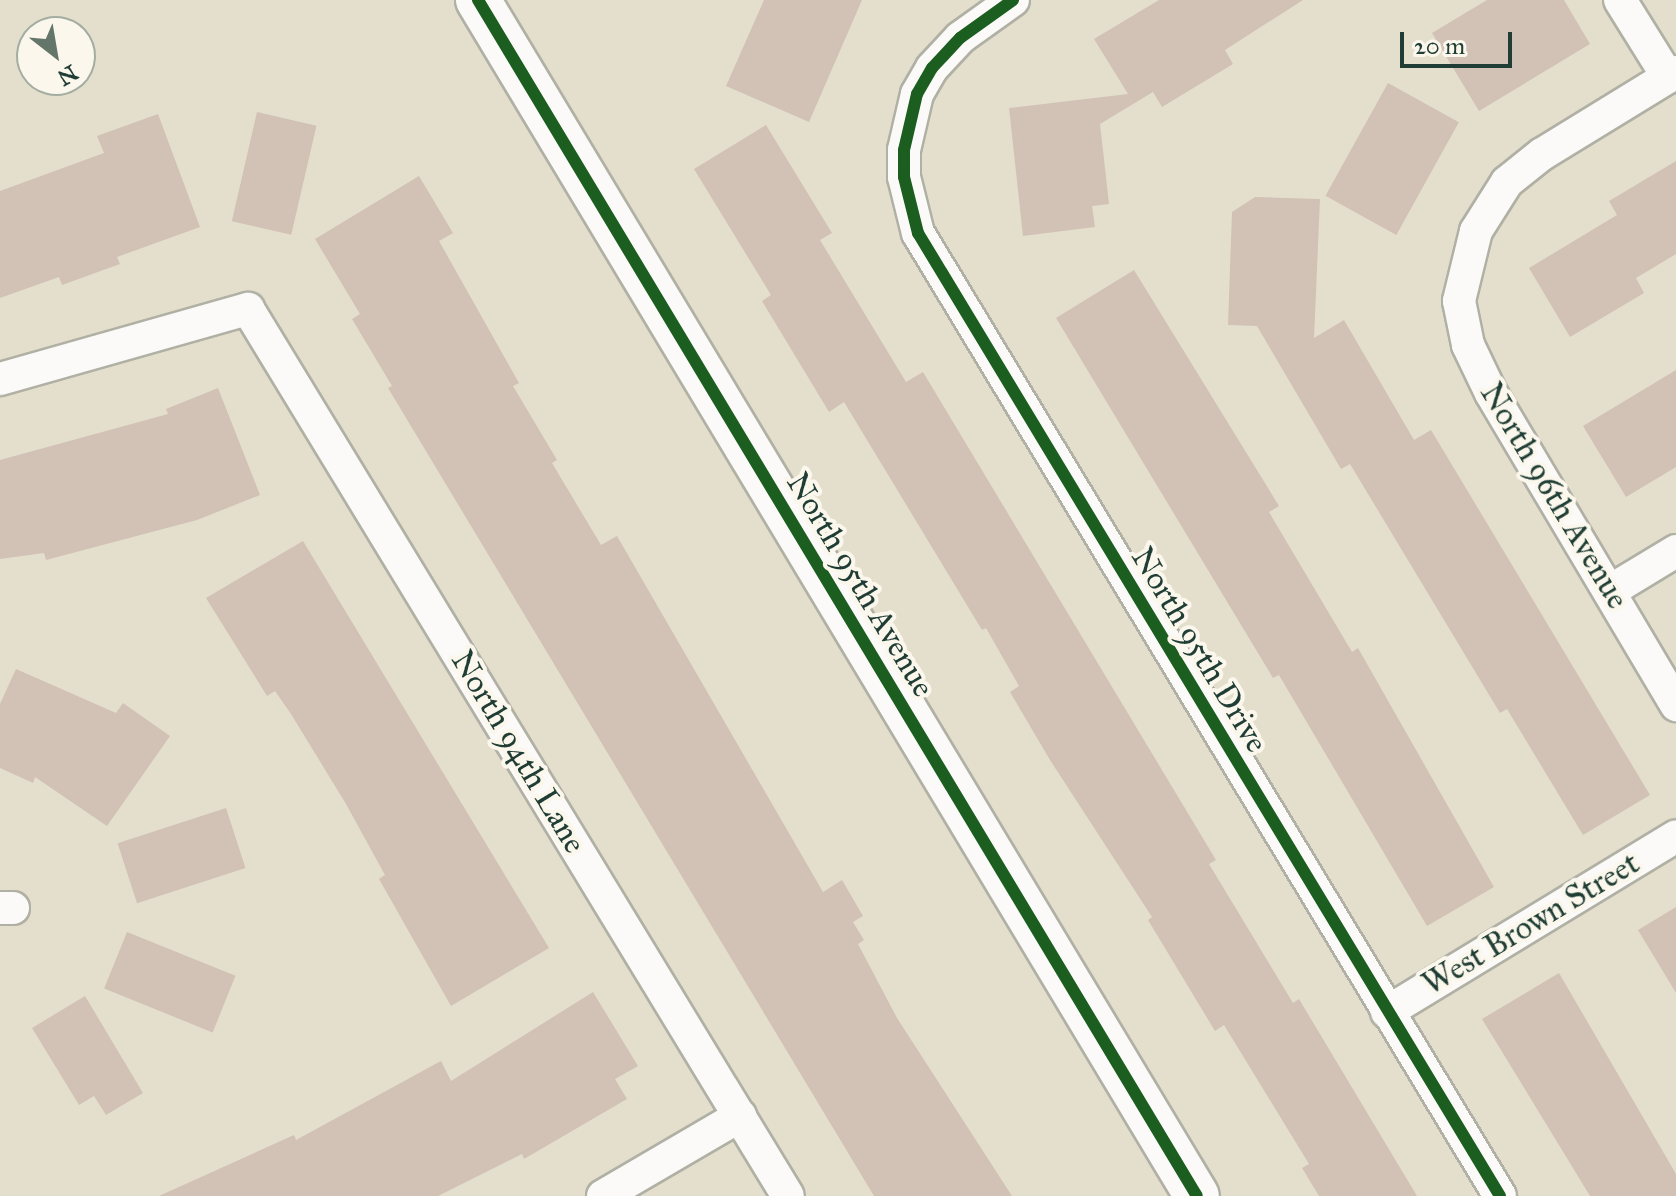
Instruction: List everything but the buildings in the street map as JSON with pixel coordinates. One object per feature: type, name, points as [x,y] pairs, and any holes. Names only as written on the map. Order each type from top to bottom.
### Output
[{"type":"street","name":"North 95th Avenue","points":[[478,0],[1197,1196]]},
{"type":"street","name":"North 95th Drive","points":[[1013,0],[960,38],[932,68],[911,116],[904,177],[918,233],[1500,1196]]},
{"type":"street","points":[[1620,0],[1672,74]]},
{"type":"street","name":"North 96th Avenue","points":[[1672,74],[1542,154],[1507,182],[1476,231],[1461,279],[1462,320],[1478,367],[1676,705]]},
{"type":"street","name":"North 94th Lane","points":[[0,379],[248,309],[788,1196]]},
{"type":"street","points":[[1610,591],[1676,551]]},
{"type":"street","name":"West Brown Street","points":[[1387,1012],[1676,836]]},
{"type":"street","points":[[603,1196],[740,1116]]},
{"type":"cycle path","points":[[478,0],[1197,1196]]},
{"type":"cycle path","points":[[1013,0],[960,38],[932,68],[917,94],[904,150],[904,177],[918,233],[1500,1196]]}]
